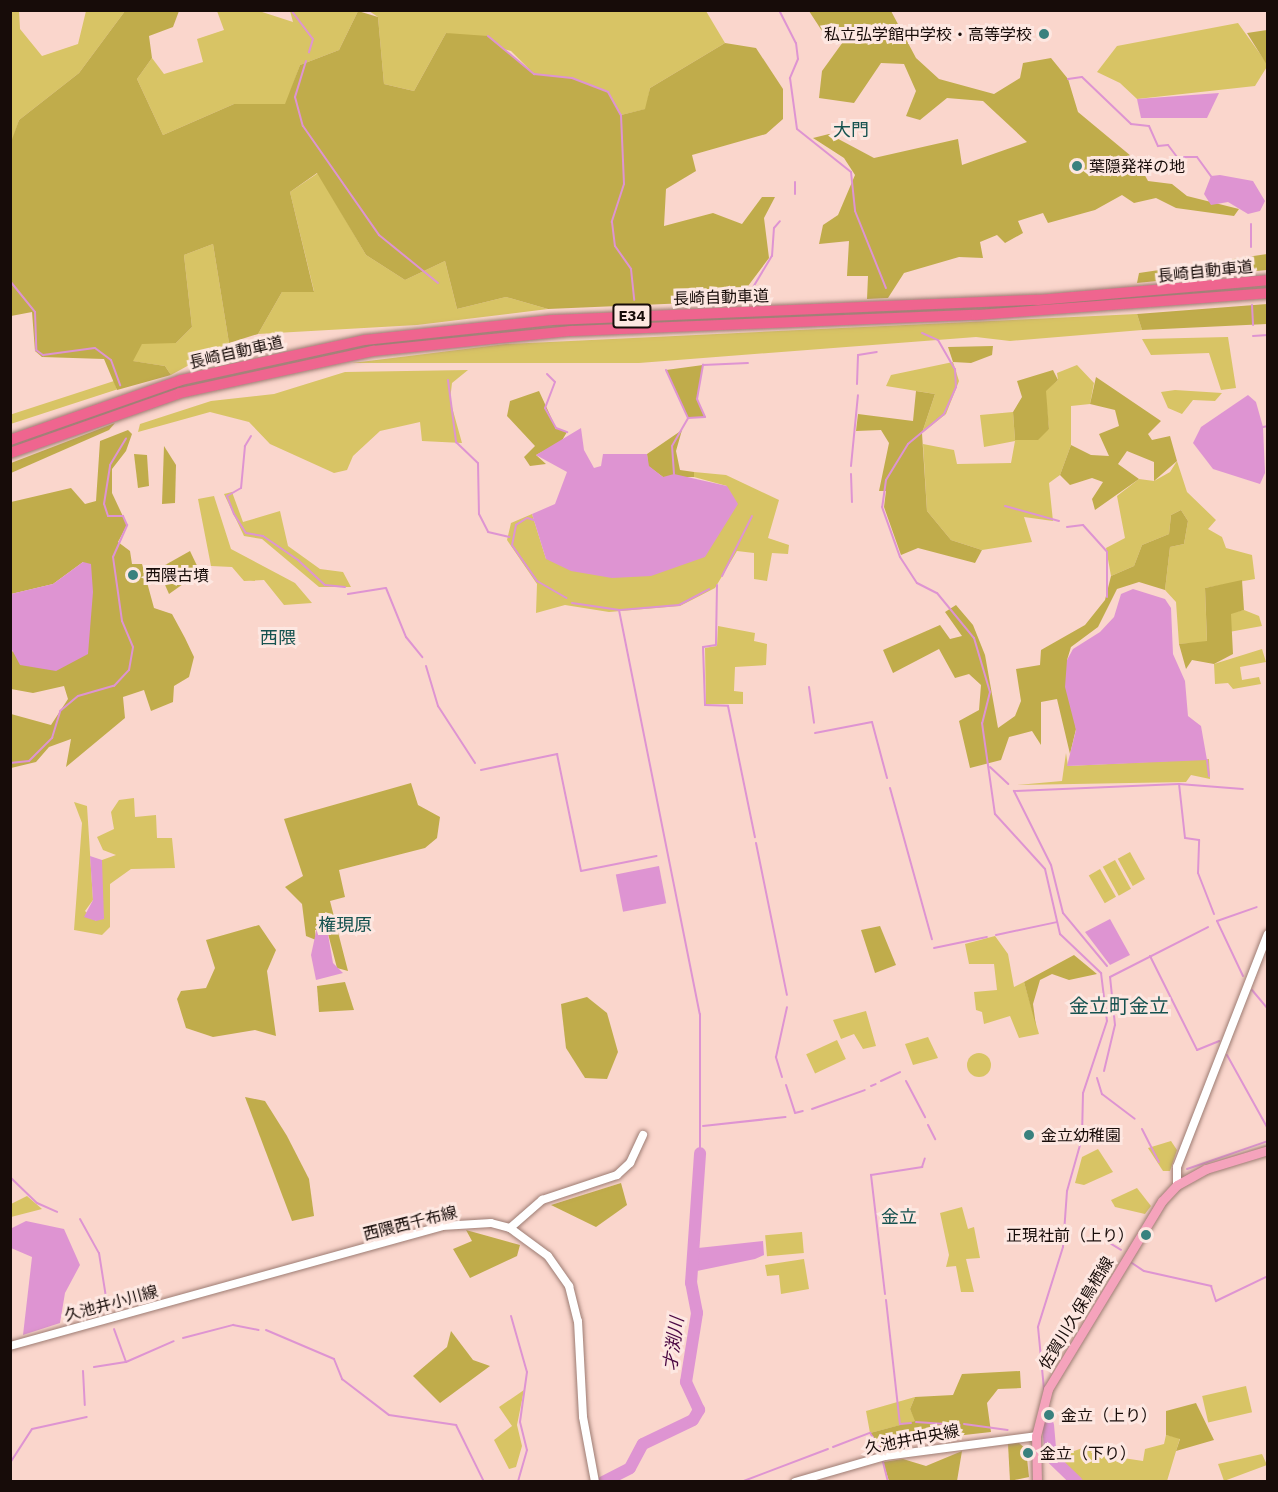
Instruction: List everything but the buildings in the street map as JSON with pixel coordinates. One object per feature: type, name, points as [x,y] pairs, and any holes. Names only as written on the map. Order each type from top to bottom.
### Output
[{"type":"highway","name":"長崎自動車道","points":[[10,440],[181,380],[365,340],[563,320],[1037,300],[1268,280]]},
{"type":"highway","name":"長崎自動車道","points":[[10,453],[180,393],[373,351],[571,331],[976,315],[1268,293]]},
{"type":"main road","name":"佐賀川久保鳥栖線","points":[[1036,1436],[1048,1389],[1141,1234],[1177,1185],[1206,1169],[1268,1150]]},
{"type":"main road","points":[[1036,1436],[1036,1482]]},
{"type":"street","points":[[1177,1185],[1177,1167],[1268,934]]},
{"type":"street","points":[[510,1228],[542,1200],[617,1175],[630,1163],[643,1135]]},
{"type":"street","name":"西隈西千布線","points":[[220,1288],[442,1226],[470,1222],[510,1228],[548,1256],[569,1286],[578,1321],[583,1417],[595,1482]]},
{"type":"street","name":"久池井小川線","points":[[10,1346],[220,1288]]},
{"type":"street","name":"久池井中央線","points":[[795,1482],[896,1454],[1036,1436]]},
{"type":"shaded area","points":[[11,11],[19,11],[20,29],[42,56],[78,44],[86,11],[125,11],[79,73],[19,120],[11,145]]},
{"type":"shaded area","points":[[125,11],[179,11],[173,27],[149,36],[152,58],[137,79],[163,135],[234,104],[285,104],[300,65],[339,50],[358,11],[378,17],[384,84],[414,91],[446,33],[488,36],[534,74],[572,78],[608,92],[621,115],[645,109],[650,88],[725,43],[756,48],[783,89],[783,119],[766,134],[692,155],[696,171],[666,189],[664,226],[713,213],[742,224],[762,197],[775,197],[764,218],[769,258],[748,286],[718,292],[711,302],[548,309],[506,297],[457,309],[445,261],[405,280],[366,255],[317,173],[290,192],[314,292],[282,292],[258,334],[229,343],[213,244],[184,255],[192,327],[176,343],[142,344],[133,361],[165,366],[171,375],[117,390],[104,359],[42,357],[35,351],[32,312],[11,316],[10,145],[19,120],[79,73]]},
{"type":"shaded area","points":[[217,11],[259,11],[293,22],[290,11],[358,11],[339,50],[300,65],[286,104],[234,104],[163,135],[137,79],[152,58],[164,74],[203,62],[197,39],[224,30]]},
{"type":"shaded area","points":[[369,11],[706,11],[725,43],[650,88],[646,109],[621,115],[572,78],[534,74],[511,51],[446,33],[414,91],[384,84],[378,17]]},
{"type":"shaded area","points":[[809,11],[891,11],[916,58],[939,79],[994,94],[1020,78],[1023,63],[1051,58],[1068,79],[1078,112],[1137,161],[1148,181],[1172,184],[1187,196],[1239,209],[1234,216],[1176,208],[1156,198],[1134,203],[1122,195],[1095,210],[1048,223],[1043,213],[1018,221],[1023,233],[1005,243],[997,235],[980,242],[983,258],[959,257],[904,273],[888,298],[867,299],[868,276],[847,276],[849,241],[819,244],[823,225],[838,215],[855,175],[844,158],[813,138],[829,134],[874,158],[958,139],[962,165],[1027,142],[983,101],[947,98],[920,120],[906,116],[916,91],[904,64],[881,63],[854,103],[819,98],[822,71],[848,35],[822,31]]},
{"type":"shaded area","points":[[1238,23],[1268,65],[1255,86],[1137,99],[1120,83],[1097,72],[1117,46]]},
{"type":"shaded area","points":[[1268,30],[1267,65],[1247,33]]},
{"type":"shaded area","points":[[1219,93],[1207,118],[1141,118],[1137,99]]},
{"type":"shaded area","points":[[318,173],[366,255],[405,280],[445,261],[457,309],[506,297],[548,309],[417,325],[258,334],[282,292],[314,291],[290,192]]},
{"type":"shaded area","points":[[1220,175],[1253,181],[1265,201],[1260,211],[1248,214],[1228,202],[1211,205],[1204,194],[1211,176]]},
{"type":"shaded area","points":[[213,244],[229,343],[171,375],[165,366],[132,361],[142,343],[176,343],[192,327],[184,255]]},
{"type":"shaded area","points":[[1267,254],[1267,270],[1137,283],[1139,273]]},
{"type":"shaded area","points":[[1267,304],[1267,324],[1142,330],[1137,314]]},
{"type":"shaded area","points":[[1137,314],[1142,330],[1010,341],[976,337],[639,363],[352,363],[506,344]]},
{"type":"shaded area","points":[[1228,337],[1236,388],[1221,390],[1209,353],[1151,355],[1142,339]]},
{"type":"shaded area","points":[[993,346],[992,355],[971,363],[953,362],[948,347]]},
{"type":"shaded area","points":[[953,362],[959,381],[946,414],[922,433],[935,394],[886,386],[891,375]]},
{"type":"shaded area","points":[[703,365],[697,399],[705,417],[688,418],[666,370]]},
{"type":"shaded area","points":[[1077,365],[1094,383],[1090,404],[1071,406],[1071,445],[1060,475],[1049,483],[1053,521],[1024,517],[1032,542],[982,550],[951,540],[927,511],[923,444],[954,450],[957,464],[1011,463],[1015,441],[984,447],[980,415],[1013,412],[1015,440],[1049,429],[1045,391],[1058,380],[1057,373]]},
{"type":"shaded area","points":[[468,370],[452,383],[450,400],[462,443],[422,441],[420,422],[380,431],[353,456],[347,470],[334,473],[270,444],[249,422],[210,412],[138,432],[140,424],[211,401],[274,394],[345,372]]},
{"type":"shaded area","points":[[1053,370],[1058,380],[1046,391],[1049,429],[1038,440],[1015,440],[1013,412],[1022,397],[1017,381]]},
{"type":"shaded area","points":[[1096,377],[1161,421],[1148,434],[1152,440],[1170,436],[1177,461],[1154,481],[1154,462],[1127,451],[1118,464],[1139,479],[1095,510],[1092,499],[1103,482],[1092,478],[1070,485],[1060,475],[1071,445],[1091,455],[1109,456],[1099,434],[1119,426],[1115,410],[1090,404]]},
{"type":"shaded area","points":[[114,381],[117,390],[12,424],[10,415]]},
{"type":"shaded area","points":[[1175,390],[1222,393],[1215,401],[1193,400],[1182,414],[1168,408],[1161,392]]},
{"type":"shaded area","points":[[539,391],[556,428],[567,432],[561,442],[536,455],[546,464],[530,466],[524,457],[535,446],[507,416],[510,401]]},
{"type":"shaded area","points":[[916,391],[935,394],[922,433],[927,511],[951,540],[982,550],[975,563],[918,548],[901,555],[884,507],[886,491],[879,491],[889,443],[881,430],[856,431],[858,414],[913,421]]},
{"type":"shaded area","points":[[1248,395],[1256,402],[1263,427],[1265,473],[1260,484],[1213,469],[1193,443],[1201,427]]},
{"type":"shaded area","points":[[115,423],[109,430],[11,473],[11,463]]},
{"type":"shaded area","points":[[581,428],[584,450],[594,468],[601,466],[603,454],[647,454],[649,466],[663,477],[674,474],[727,486],[738,504],[705,557],[651,576],[612,578],[571,571],[546,559],[532,514],[555,504],[567,472],[536,455]]},
{"type":"shaded area","points":[[128,430],[132,434],[126,451],[112,469],[112,493],[127,525],[118,542],[130,551],[132,564],[142,564],[154,608],[172,614],[185,638],[194,657],[189,677],[174,686],[173,702],[151,711],[144,690],[123,697],[125,718],[66,767],[71,739],[49,747],[36,762],[11,768],[11,714],[51,725],[68,699],[64,686],[33,693],[11,689],[10,648],[13,652],[87,654],[83,562],[53,584],[11,594],[11,502],[71,488],[85,504],[96,501],[100,441]]},
{"type":"shaded area","points":[[682,430],[676,451],[680,470],[694,472],[694,477],[663,477],[648,466],[647,454]]},
{"type":"shaded area","points":[[164,446],[176,465],[175,503],[162,504]]},
{"type":"shaded area","points":[[134,454],[147,455],[149,486],[138,488]]},
{"type":"shaded area","points":[[1177,461],[1187,492],[1216,520],[1208,529],[1222,537],[1226,548],[1252,555],[1255,579],[1205,588],[1207,642],[1179,644],[1176,602],[1165,590],[1170,547],[1184,544],[1188,521],[1181,510],[1171,515],[1169,534],[1142,545],[1134,566],[1111,576],[1106,548],[1125,538],[1117,496],[1139,479],[1154,481],[1170,472]]},
{"type":"shaded area","points":[[694,472],[726,475],[779,500],[768,538],[789,545],[788,554],[772,553],[767,581],[754,579],[754,553],[737,551],[715,588],[680,606],[609,612],[565,605],[536,613],[537,584],[507,540],[511,523],[532,514],[546,559],[727,486],[694,477]]},
{"type":"shaded area","points":[[232,492],[243,522],[280,511],[288,546],[320,569],[343,572],[351,587],[319,587],[262,539],[244,536],[224,494]]},
{"type":"shaded area","points":[[214,496],[231,549],[295,583],[312,603],[284,605],[264,580],[244,581],[232,567],[211,566],[198,499]]},
{"type":"shaded area","points":[[1181,510],[1188,521],[1184,544],[1170,547],[1165,590],[1139,582],[1117,589],[1098,627],[1071,647],[1067,660],[1076,729],[1070,754],[1057,699],[1041,702],[1041,745],[1032,731],[1009,737],[1001,760],[970,768],[959,721],[979,710],[981,685],[969,674],[955,678],[939,649],[893,673],[883,650],[940,625],[950,639],[962,636],[945,612],[956,605],[973,625],[985,655],[998,728],[1015,716],[1021,701],[1016,669],[1040,665],[1041,650],[1085,625],[1105,600],[1111,576],[1134,566],[1142,545],[1169,534],[1171,515]]},
{"type":"shaded area","points":[[190,551],[200,572],[169,594],[158,569]]},
{"type":"shaded area","points":[[83,562],[91,564],[93,592],[88,654],[56,671],[20,665],[11,648],[11,594],[53,584]]},
{"type":"shaded area","points":[[1242,580],[1244,610],[1231,614],[1233,654],[1214,664],[1192,660],[1186,669],[1179,644],[1207,641],[1205,588]]},
{"type":"shaded area","points":[[1133,589],[1165,599],[1171,608],[1173,654],[1185,681],[1188,716],[1201,726],[1207,760],[1067,766],[1076,730],[1065,687],[1067,660],[1073,649],[1100,632],[1114,617],[1121,594]]},
{"type":"shaded area","points":[[1244,610],[1259,616],[1262,626],[1229,632],[1231,613]]},
{"type":"shaded area","points":[[718,626],[755,633],[754,641],[767,644],[766,665],[735,667],[734,691],[743,692],[743,704],[706,704],[705,648],[717,646]]},
{"type":"shaded area","points":[[1262,649],[1266,662],[1240,667],[1242,680],[1259,677],[1261,684],[1233,689],[1228,683],[1215,684],[1214,664]]},
{"type":"shaded area","points":[[1066,753],[1068,766],[1209,759],[1210,779],[1191,775],[1186,782],[1017,785],[1062,781]]},
{"type":"shaded area","points":[[411,783],[418,805],[440,817],[437,838],[425,848],[339,870],[345,897],[330,901],[348,971],[337,968],[327,930],[315,930],[316,940],[306,936],[302,904],[285,887],[303,876],[284,819]]},
{"type":"shaded area","points":[[134,798],[135,817],[156,815],[157,838],[172,838],[175,868],[131,869],[110,884],[110,927],[102,935],[74,930],[82,823],[74,802],[87,806],[93,900],[85,911],[96,921],[102,860],[116,855],[103,850],[97,837],[114,829],[111,812],[119,800]]},
{"type":"shaded area","points":[[1130,852],[1145,879],[1133,886],[1118,859]]},
{"type":"shaded area","points":[[90,856],[102,860],[104,919],[96,921],[84,917],[93,900]]},
{"type":"shaded area","points":[[1115,860],[1131,889],[1119,896],[1103,867]]},
{"type":"shaded area","points":[[659,866],[666,903],[623,912],[616,874]]},
{"type":"shaded area","points":[[1100,869],[1116,897],[1105,903],[1089,876]]},
{"type":"shaded area","points":[[1110,919],[1130,955],[1110,965],[1085,932]]},
{"type":"shaded area","points":[[318,923],[326,923],[333,963],[343,973],[316,980],[311,955]]},
{"type":"shaded area","points":[[259,925],[276,950],[267,971],[276,1036],[255,1030],[213,1037],[186,1028],[177,999],[181,991],[206,988],[215,968],[206,940]]},
{"type":"shaded area","points":[[880,926],[896,965],[875,973],[861,930]]},
{"type":"shaded area","points":[[995,936],[1008,954],[1014,987],[1024,982],[1039,1034],[1019,1038],[1010,1016],[984,1024],[982,1012],[976,1010],[974,992],[997,990],[994,964],[969,964],[965,944]]},
{"type":"shaded area","points":[[1074,955],[1097,974],[1069,980],[1052,974],[1040,980],[1033,1004],[1036,1026],[1024,982]]},
{"type":"shaded area","points":[[345,982],[354,1010],[319,1012],[317,986]]},
{"type":"shaded area","points":[[587,997],[607,1013],[618,1052],[607,1079],[585,1078],[566,1048],[561,1004]]},
{"type":"shaded area","points":[[866,1011],[876,1046],[863,1049],[854,1034],[841,1039],[833,1020]]},
{"type":"shaded area","points":[[928,1037],[938,1058],[913,1065],[905,1044]]},
{"type":"shaded area","points":[[837,1040],[846,1059],[815,1073],[806,1054]]},
{"type":"shaded area","points":[[979,1053],[987,1057],[991,1065],[987,1073],[979,1077],[971,1073],[967,1065],[971,1057]]},
{"type":"shaded area","points":[[245,1097],[265,1101],[287,1136],[309,1179],[314,1216],[292,1221]]},
{"type":"shaded area","points":[[1171,1141],[1177,1150],[1170,1171],[1163,1171],[1148,1148]]},
{"type":"shaded area","points":[[1098,1149],[1113,1172],[1084,1185],[1075,1183],[1082,1157]]},
{"type":"shaded area","points":[[621,1183],[627,1205],[596,1227],[551,1205]]},
{"type":"shaded area","points":[[1137,1188],[1151,1206],[1145,1214],[1115,1207],[1111,1200]]},
{"type":"shaded area","points":[[27,1196],[42,1209],[11,1217],[11,1204]]},
{"type":"shaded area","points":[[962,1207],[968,1229],[974,1227],[980,1258],[966,1259],[974,1292],[961,1292],[956,1266],[946,1267],[949,1255],[940,1213]]},
{"type":"shaded area","points":[[26,1221],[64,1229],[80,1265],[65,1293],[60,1323],[23,1335],[32,1257],[11,1248],[10,1229]]},
{"type":"shaded area","points":[[466,1230],[520,1245],[517,1256],[470,1278],[453,1249],[472,1241]]},
{"type":"shaded area","points":[[802,1232],[804,1253],[767,1256],[765,1235]]},
{"type":"shaded area","points":[[763,1241],[764,1255],[755,1259],[697,1271],[698,1248]]},
{"type":"shaded area","points":[[804,1259],[809,1289],[781,1294],[779,1275],[767,1276],[765,1265]]},
{"type":"shaded area","points":[[451,1331],[473,1360],[490,1366],[440,1403],[413,1376],[447,1347]]},
{"type":"shaded area","points":[[1020,1371],[1021,1388],[998,1389],[987,1403],[991,1432],[920,1440],[882,1451],[870,1433],[915,1421],[910,1409],[915,1397],[953,1395],[962,1374]]},
{"type":"shaded area","points":[[1246,1386],[1252,1412],[1208,1422],[1202,1396]]},
{"type":"shaded area","points":[[524,1390],[517,1425],[522,1446],[516,1467],[509,1469],[494,1440],[512,1426],[499,1407]]},
{"type":"shaded area","points":[[915,1397],[910,1409],[916,1421],[870,1433],[866,1411]]},
{"type":"shaded area","points":[[1196,1403],[1214,1440],[1176,1451],[1180,1439],[1166,1435],[1166,1411]]},
{"type":"shaded area","points":[[1166,1435],[1180,1438],[1167,1481],[1079,1481],[1054,1458],[1094,1444],[1103,1455],[1143,1461],[1145,1449],[1164,1444]]},
{"type":"shaded area","points":[[1019,1443],[1026,1449],[1029,1477],[1010,1481],[1008,1444]]},
{"type":"shaded area","points":[[962,1451],[957,1481],[889,1481],[883,1462],[903,1459],[926,1466]]},
{"type":"shaded area","points":[[1262,1454],[1267,1465],[1224,1481],[1218,1464]]},
{"type":"waterway","points":[[291,10],[313,39],[309,52]]},
{"type":"waterway","points":[[779,10],[796,43],[798,59],[790,78],[797,129],[851,172],[855,211],[886,288]]},
{"type":"waterway","points":[[488,36],[534,74],[572,78],[608,92],[621,115],[624,184],[612,222],[615,246],[631,269],[634,300]]},
{"type":"waterway","points":[[306,61],[295,97],[303,126],[379,235],[438,283]]},
{"type":"waterway","points":[[1068,79],[1082,77],[1131,124],[1149,126],[1158,146],[1168,145],[1177,157],[1197,157],[1211,176]]},
{"type":"waterway","points":[[795,182],[795,194]]},
{"type":"waterway","points":[[752,289],[772,256],[774,228],[780,221]]},
{"type":"waterway","points":[[1251,224],[1251,247]]},
{"type":"waterway","points":[[1251,257],[1252,274]]},
{"type":"waterway","points":[[10,281],[35,312],[36,350],[43,355],[95,348],[111,360],[120,385]]},
{"type":"waterway","points":[[1252,305],[1253,325]]},
{"type":"waterway","points":[[922,333],[938,340],[955,369],[956,387],[944,414],[908,444],[886,480],[882,507],[900,557],[917,583],[937,593],[974,638],[990,692],[982,723],[995,814],[1045,869],[1060,934],[1101,973],[1107,1021],[1083,1093],[1082,1138],[1067,1191],[1063,1247],[1038,1327],[1044,1389]]},
{"type":"waterway","points":[[1253,336],[1268,335]]},
{"type":"waterway","points":[[857,384],[858,355],[877,352]]},
{"type":"waterway","points":[[674,474],[672,446],[688,418],[705,417],[697,399],[703,365],[748,363]]},
{"type":"waterway","points":[[666,370],[688,418]]},
{"type":"waterway","points":[[547,374],[555,382],[545,408],[556,428],[567,432]]},
{"type":"waterway","points":[[448,380],[456,442],[478,463],[479,514],[488,532],[509,537]]},
{"type":"waterway","points":[[851,466],[858,395]]},
{"type":"waterway","points":[[1263,427],[1268,426]]},
{"type":"waterway","points":[[251,436],[245,446],[241,488],[227,496],[234,514],[246,533],[263,536],[298,560],[325,585],[345,587]]},
{"type":"waterway","points":[[10,763],[29,761],[52,738],[60,711],[78,696],[114,686],[129,670],[133,647],[122,621],[113,557],[127,525],[123,516],[108,516],[104,504],[110,465],[126,438]]},
{"type":"waterway","points":[[851,474],[852,502]]},
{"type":"waterway","points":[[1005,506],[1059,521]]},
{"type":"waterway","points":[[722,576],[752,516]]},
{"type":"waterway","points":[[537,521],[527,518],[516,525],[512,545],[537,581],[567,598]]},
{"type":"waterway","points":[[1067,527],[1083,525],[1107,552],[1107,597]]},
{"type":"waterway","points":[[717,585],[716,645],[703,647],[705,705],[728,706],[755,837]]},
{"type":"waterway","points":[[348,594],[386,588],[406,637],[422,657]]},
{"type":"waterway","points":[[620,610],[679,605],[709,589]]},
{"type":"waterway","points":[[572,603],[619,610],[700,1014],[700,1153]]},
{"type":"waterway","points":[[426,666],[438,706],[475,763]]},
{"type":"waterway","points":[[809,687],[814,723]]},
{"type":"waterway","points":[[815,733],[872,722],[887,778]]},
{"type":"waterway","points":[[481,770],[557,754],[581,871],[657,856]]},
{"type":"waterway","points":[[1207,760],[1209,776]]},
{"type":"waterway","points":[[990,767],[1008,784]]},
{"type":"waterway","points":[[1214,914],[1198,873],[1199,840],[1185,838],[1179,784],[1243,789]]},
{"type":"waterway","points":[[1107,966],[1063,913],[1051,865],[1014,791],[1179,784]]},
{"type":"waterway","points":[[890,788],[932,939]]},
{"type":"waterway","points":[[756,843],[787,995]]},
{"type":"waterway","points":[[1243,976],[1217,921],[1257,907]]},
{"type":"waterway","points":[[996,935],[1057,922]]},
{"type":"waterway","points":[[1104,1071],[1115,1025],[1110,977],[1208,927]]},
{"type":"waterway","points":[[934,948],[987,937]]},
{"type":"waterway","points":[[1150,956],[1197,1050],[1219,1041]]},
{"type":"waterway","points":[[1252,990],[1268,1009]]},
{"type":"waterway","points":[[782,1077],[776,1057],[787,1007]]},
{"type":"waterway","points":[[1227,1055],[1268,1129]]},
{"type":"waterway","points":[[881,1081],[900,1072]]},
{"type":"waterway","points":[[1097,1078],[1102,1094],[1135,1119]]},
{"type":"waterway","points":[[906,1081],[925,1117]]},
{"type":"waterway","points":[[871,1086],[876,1084]]},
{"type":"waterway","points":[[786,1085],[795,1113],[803,1111]]},
{"type":"waterway","points":[[812,1109],[865,1090]]},
{"type":"waterway","points":[[703,1126],[786,1117]]},
{"type":"waterway","points":[[928,1125],[935,1139]]},
{"type":"waterway","points":[[1142,1129],[1159,1162]]},
{"type":"waterway","points":[[1187,1169],[1268,1141]]},
{"type":"waterway","name":"才渕川","points":[[603,1482],[630,1468],[643,1444],[693,1420],[699,1410],[686,1382],[697,1313],[691,1283],[700,1153]]},
{"type":"waterway","points":[[885,1294],[871,1175],[922,1167],[925,1158]]},
{"type":"waterway","points":[[10,1177],[37,1203],[57,1212]]},
{"type":"waterway","points":[[80,1219],[99,1253],[108,1310]]},
{"type":"waterway","points":[[1084,1239],[1103,1239],[1121,1250]]},
{"type":"waterway","points":[[1132,1263],[1144,1271],[1211,1286],[1216,1301],[1268,1276]]},
{"type":"waterway","points":[[886,1300],[900,1424],[911,1423]]},
{"type":"waterway","points":[[511,1316],[527,1372],[520,1422],[527,1450],[518,1482]]},
{"type":"waterway","points":[[183,1338],[233,1325],[259,1330]]},
{"type":"waterway","points":[[94,1367],[126,1362],[114,1329]]},
{"type":"waterway","points":[[266,1330],[334,1359],[342,1379],[389,1415],[456,1425],[484,1482]]},
{"type":"waterway","points":[[126,1362],[174,1341]]},
{"type":"waterway","points":[[83,1371],[85,1405]]},
{"type":"waterway","points":[[1046,1412],[1048,1425]]},
{"type":"waterway","points":[[10,1463],[32,1429],[87,1417]]},
{"type":"waterway","points":[[916,1422],[960,1425]]},
{"type":"waterway","points":[[964,1424],[1008,1430]]},
{"type":"waterway","points":[[1048,1425],[1051,1457],[1077,1482]]},
{"type":"waterway","points":[[833,1447],[870,1433],[882,1451]]},
{"type":"waterway","points":[[741,1482],[828,1449]]},
{"type":"waterway","points":[[883,1462],[888,1482]]},
{"type":"place","name":"私立弘学館中学校・高等学校","points":[[1044,34]]},
{"type":"place","name":"葉隠発祥の地","points":[[1077,166]]},
{"type":"place","name":"西隈古墳","points":[[133,575]]},
{"type":"place","name":"金立幼稚園","points":[[1029,1135]]},
{"type":"place","name":"正現社前（上り）","points":[[1146,1235]]},
{"type":"place","name":"金立（上り）","points":[[1049,1415]]},
{"type":"place","name":"金立（下り）","points":[[1028,1453]]},
{"type":"district","name":"大門","points":[[851,130]]},
{"type":"district","name":"西隈","points":[[278,638]]},
{"type":"district","name":"権現原","points":[[345,925]]},
{"type":"district","name":"金立町金立","points":[[1119,1005]]},
{"type":"district","name":"金立","points":[[899,1217]]}]
